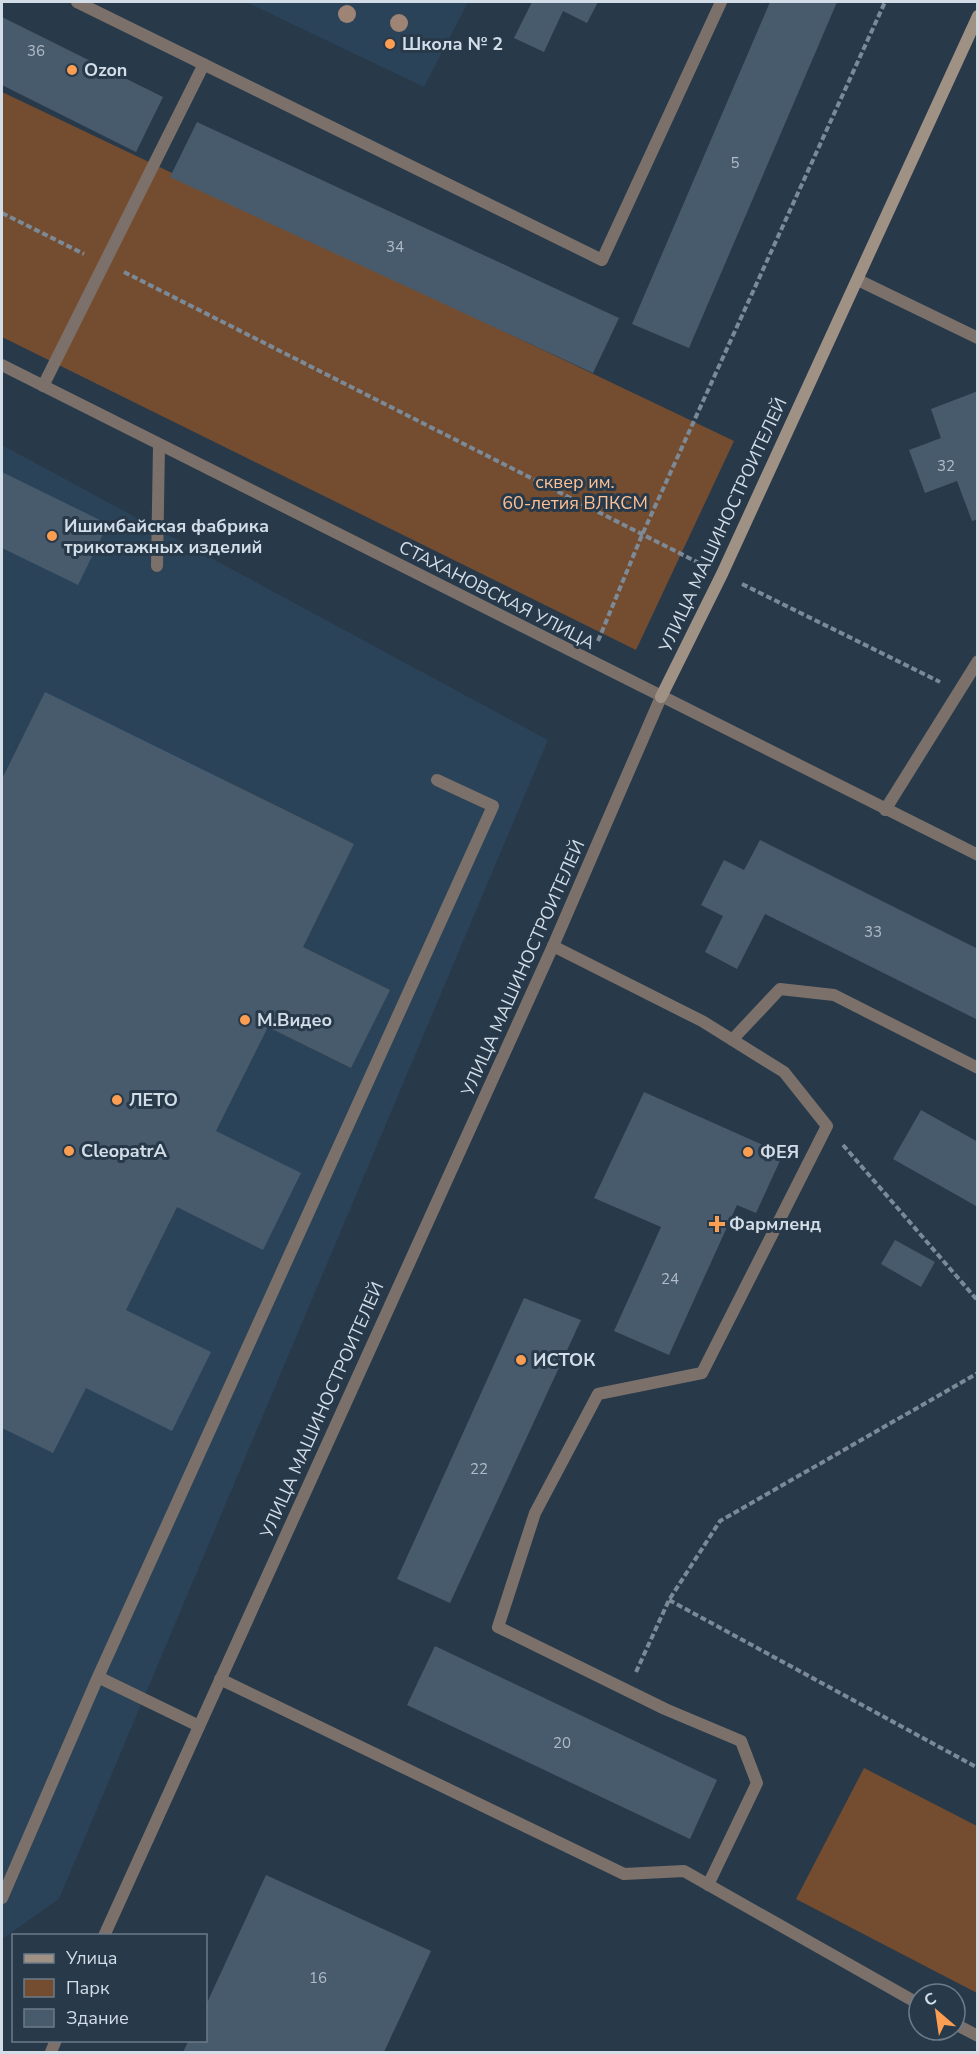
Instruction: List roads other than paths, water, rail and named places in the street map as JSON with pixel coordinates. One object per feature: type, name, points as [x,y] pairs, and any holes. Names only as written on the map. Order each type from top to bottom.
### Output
[{"type":"street","points":[[77,2],[602,260],[721,2]]},
{"type":"street","name":"УЛИЦА МАШИНОСТРОИТЕЛЕЙ","points":[[104,1934],[553,946],[662,697],[722,574],[978,16]]},
{"type":"street","points":[[43,386],[204,64]]},
{"type":"street","points":[[858,280],[978,338]]},
{"type":"street","name":"СТАХАНОВСКАЯ УЛИЦА","points":[[2,365],[978,855]]},
{"type":"street","points":[[157,566],[159,445]]},
{"type":"street","points":[[885,810],[978,661]]},
{"type":"street","points":[[2,1898],[98,1677],[493,806],[437,780]]},
{"type":"street","points":[[553,946],[702,1021],[784,1072],[827,1126],[702,1373],[598,1394],[535,1513],[498,1627],[665,1709],[741,1741],[757,1783],[708,1885]]},
{"type":"street","points":[[732,1040],[780,989],[834,995],[978,1068]]},
{"type":"street","points":[[98,1677],[199,1726]]},
{"type":"street","points":[[220,1679],[624,1874],[684,1871],[907,1997]]},
{"type":"place","name":"Школа № 2","points":[[390,44]]},
{"type":"place","name":"Ozon","points":[[72,70]]},
{"type":"place","name":"Ишимбайская фабрика трикотажных изделий","points":[[52,536]]},
{"type":"place","name":"М.Видео","points":[[245,1020]]},
{"type":"place","name":"ЛЕТО","points":[[117,1100]]},
{"type":"place","name":"CleopatrA","points":[[69,1151]]},
{"type":"place","name":"ФЕЯ","points":[[748,1152]]},
{"type":"place","name":"Фармленд","points":[[717,1224]]},
{"type":"place","name":"ИСТОК","points":[[521,1360]]},
{"type":"park label","name":"сквер им. 60-летия ВЛКСМ","points":[[575,492]]}]
